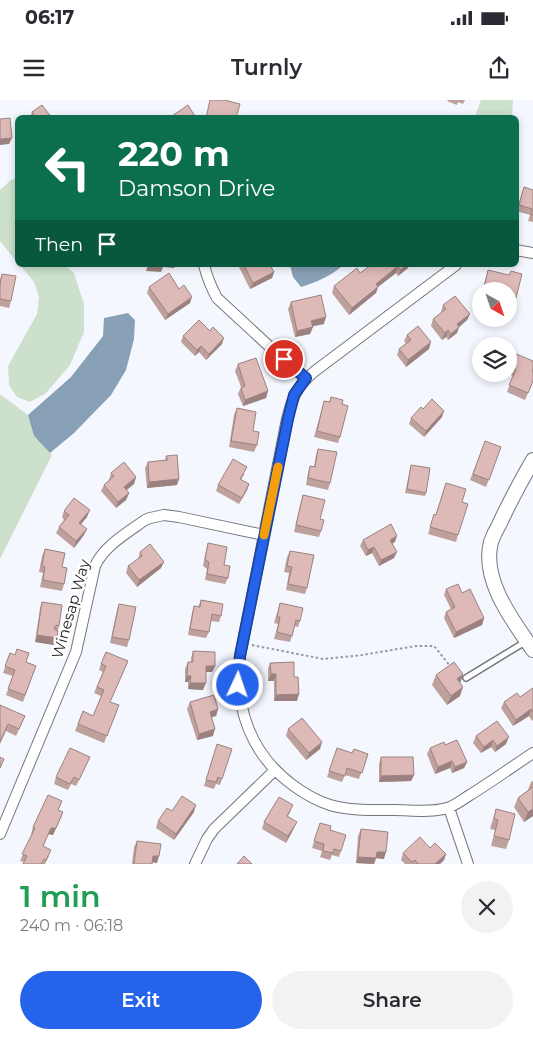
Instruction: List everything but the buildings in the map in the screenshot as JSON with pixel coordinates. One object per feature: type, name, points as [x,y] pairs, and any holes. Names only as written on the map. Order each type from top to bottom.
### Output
[{"type":"street","points":[[519,251],[533,253]]},
{"type":"street","points":[[205,267],[217,298],[306,378]]},
{"type":"street","points":[[453,267],[306,378],[298,388],[291,404],[243,643],[238,670],[240,701],[252,736],[262,754],[282,777],[307,795],[330,805],[357,810],[449,808],[533,753]]},
{"type":"street","points":[[530,646],[504,605],[494,585],[490,565],[490,550],[491,542],[504,514],[533,460]]},
{"type":"street","name":"Winesap Way","points":[[0,834],[69,670],[80,635],[95,566],[108,548],[145,520],[164,515],[264,535]]},
{"type":"street","points":[[195,864],[214,829],[275,770]]},
{"type":"street","points":[[449,808],[468,864]]},
{"type":"lane","points":[[466,678],[530,646]]},
{"type":"path","points":[[243,643],[323,659],[416,646],[434,646],[450,666],[466,678]]},
{"type":"green space","points":[[481,100],[513,100],[512,115],[476,115]]},
{"type":"green space","points":[[15,179],[15,260],[0,241],[0,190]]},
{"type":"green space","points":[[22,267],[67,267],[74,273],[84,304],[84,332],[70,365],[46,393],[30,402],[17,397],[9,385],[8,366],[37,314],[39,297],[34,282]]},
{"type":"green space","points":[[0,394],[28,415],[34,436],[52,455],[0,559]]},
{"type":"water","points":[[290,267],[340,267],[324,278],[301,287],[293,277]]},
{"type":"water","points":[[128,313],[135,320],[134,339],[126,370],[111,395],[74,433],[50,453],[34,436],[28,415],[71,377],[103,336],[104,318]]},
{"type":"slow traffic","points":[[264,535],[278,467]]},
{"type":"route","points":[[238,685],[240,656],[291,404],[298,388],[306,378],[284,359]]}]
